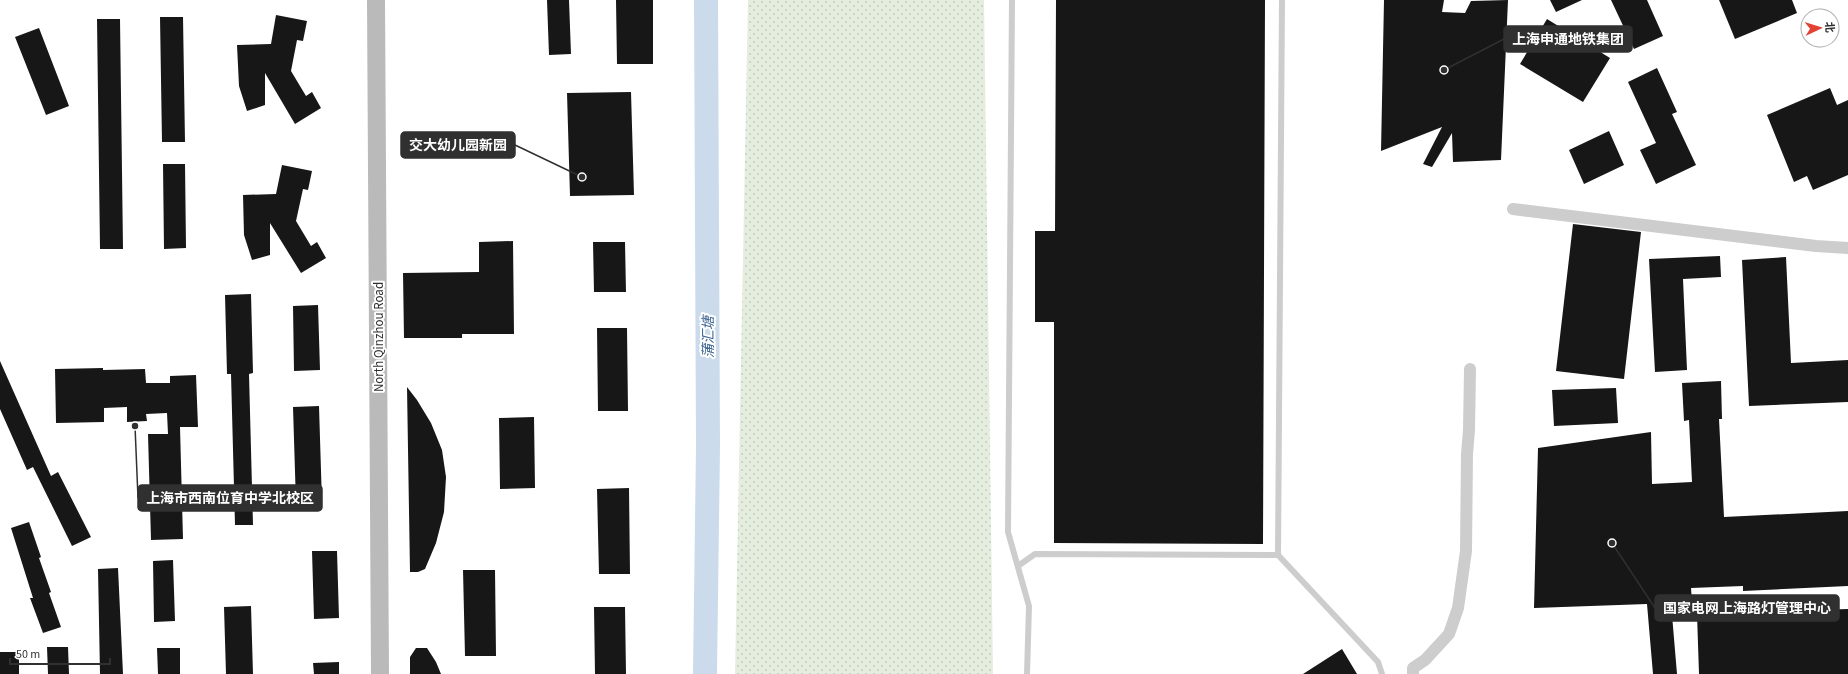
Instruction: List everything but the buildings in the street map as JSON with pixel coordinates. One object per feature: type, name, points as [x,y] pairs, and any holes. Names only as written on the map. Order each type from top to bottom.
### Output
[{"type":"street","name":"North Qinzhou Road","points":[[376,0],[380,674]]},
{"type":"street","points":[[1513,209],[1816,246],[1848,248]]},
{"type":"street","points":[[1413,674],[1413,668],[1425,660],[1449,634],[1458,608],[1466,551],[1470,369]]},
{"type":"lane","points":[[1012,0],[1008,532],[1029,606],[1027,674]]},
{"type":"lane","points":[[1282,0],[1278,555],[1378,662],[1382,674]]},
{"type":"lane","points":[[1018,566],[1035,554],[1278,555]]},
{"type":"green space","points":[[748,0],[984,0],[993,674],[735,674]]},
{"type":"waterway","name":"蒲汇塘","points":[[705,674],[708,446],[706,0]]},
{"type":"place","name":"上海申通地铁集团","points":[[1444,70]]},
{"type":"place","name":"交大幼儿园新园","points":[[582,177]]},
{"type":"place","name":"上海市西南位育中学北校区","points":[[135,426]]},
{"type":"place","name":"国家电网上海路灯管理中心","points":[[1612,543]]}]
